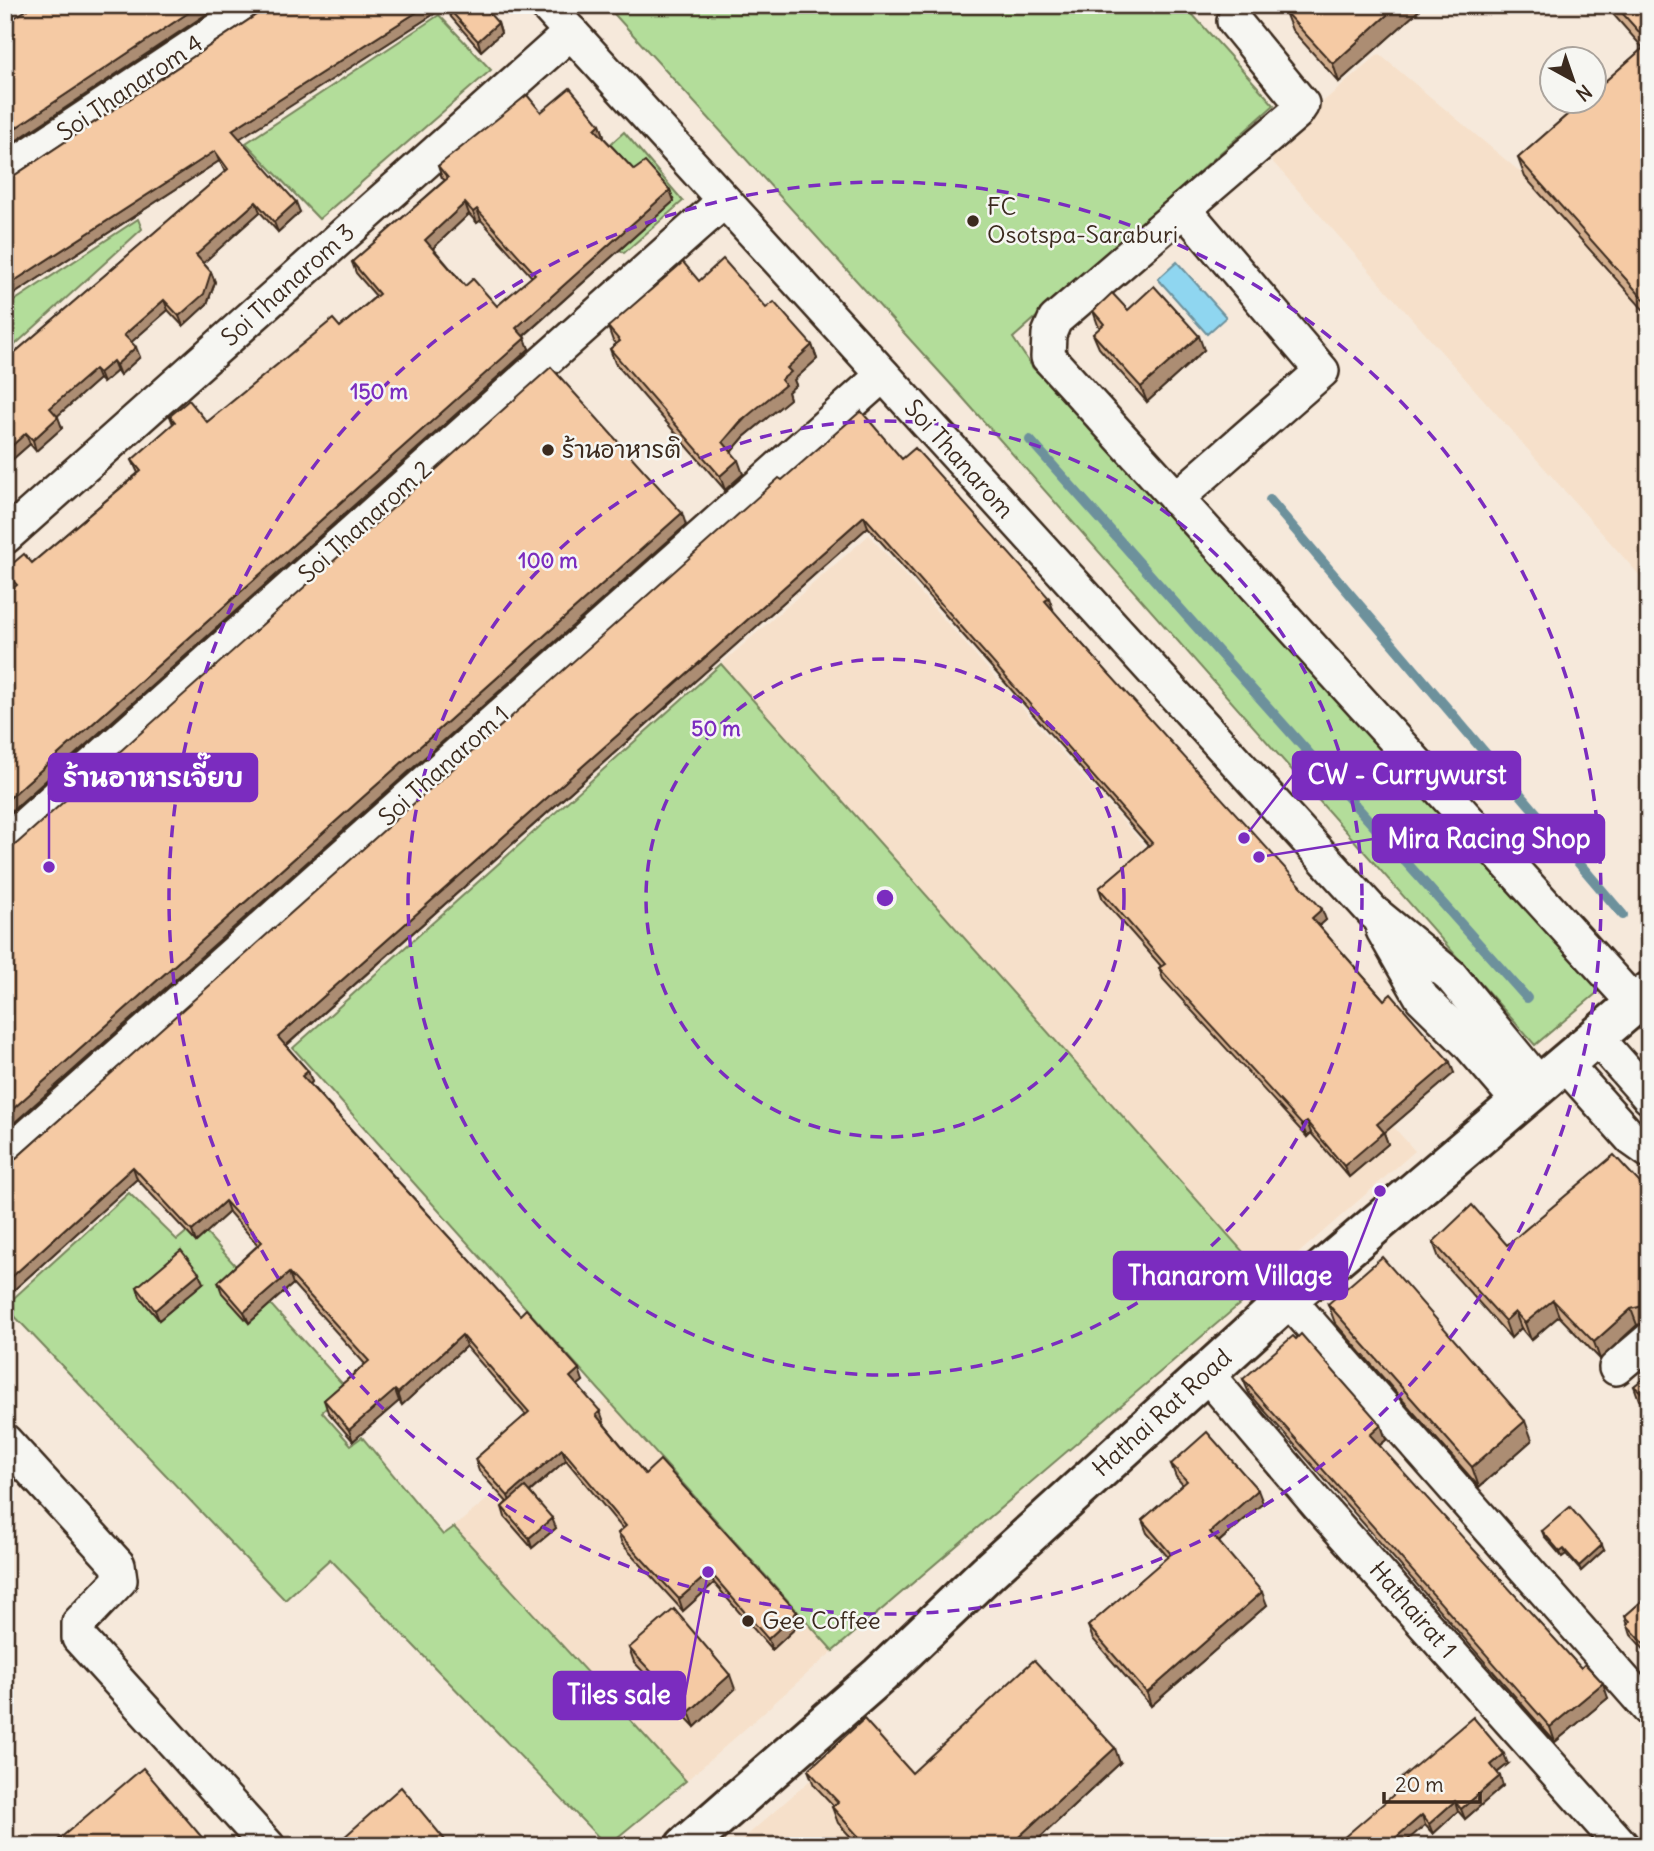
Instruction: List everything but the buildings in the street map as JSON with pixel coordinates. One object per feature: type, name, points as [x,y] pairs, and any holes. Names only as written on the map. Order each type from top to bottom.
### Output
[{"type":"main road","name":"Hathai Rat Road","points":[[685,1846],[880,1675],[1287,1300],[1642,998]]},
{"type":"street","name":"Soi Thanarom 4","points":[[5,171],[255,5]]},
{"type":"street","name":"Soi Thanarom","points":[[546,5],[1373,912],[1450,975],[1542,1084],[1649,1151]]},
{"type":"street","points":[[1235,10],[1302,104],[1296,113],[1055,320],[1049,334],[1048,358],[1176,499],[1642,998]]},
{"type":"street","name":"Soi Thanarom 3","points":[[5,537],[571,32]]},
{"type":"street","name":"Soi Thanarom 2","points":[[5,843],[724,201]]},
{"type":"street","points":[[1176,499],[1322,371],[1184,209]]},
{"type":"street","name":"Soi Thanarom 1","points":[[5,1157],[883,375]]},
{"type":"street","points":[[1597,1038],[1649,1097]]},
{"type":"street","points":[[1287,1300],[1649,1709]]},
{"type":"street","points":[[1616,1368],[1649,1340]]},
{"type":"street","name":"Hathairat 1","points":[[1205,1373],[1319,1506],[1622,1846]]},
{"type":"street","points":[[5,1441],[118,1565],[120,1580],[79,1623],[79,1638],[268,1846]]},
{"type":"shaded area","points":[[1379,54],[1525,176],[1649,316],[1649,586],[1264,152]]},
{"type":"shaded area","points":[[869,535],[1415,1151],[1268,1280],[721,664]]},
{"type":"shaded area","points":[[608,1398],[833,1651],[686,1781],[454,1527]]},
{"type":"shaded area","points":[[873,1725],[977,1846],[735,1846]]},
{"type":"green space","name":"FC Osotspa-Saraburi","points":[[606,5],[1184,5],[1274,105],[1013,338],[1033,368],[1176,499],[1604,987],[1535,1045],[955,389]]},
{"type":"green space","points":[[439,15],[491,70],[319,219],[246,143]]},
{"type":"green space","points":[[624,132],[683,201],[624,253],[619,249],[638,181],[606,148]]},
{"type":"green space","points":[[138,219],[142,229],[5,354],[5,307]]},
{"type":"green space","points":[[721,664],[1268,1280],[833,1651],[293,1048]]},
{"type":"green space","points":[[129,1193],[177,1240],[197,1223],[347,1389],[322,1412],[351,1445],[362,1437],[443,1535],[454,1527],[686,1781],[607,1846],[330,1559],[285,1600],[5,1306]]},
{"type":"water","points":[[1177,262],[1226,317],[1207,334],[1158,279]]},
{"type":"waterway","points":[[1030,440],[1527,998]]},
{"type":"waterway","points":[[1270,500],[1623,915]]},
{"type":"place","name":"FC Osotspa-Saraburi","points":[[973,221]]},
{"type":"place","name":"ร้านอาหารติ","points":[[548,450]]},
{"type":"place","name":"CW - Currywurst","points":[[1244,838]]},
{"type":"place","name":"Mira Racing Shop","points":[[1259,857]]},
{"type":"place","name":"ร้านอาหารเจี๊ยบ","points":[[49,867]]},
{"type":"place","name":"Thanarom Village","points":[[1380,1191]]},
{"type":"place","name":"Tiles sale","points":[[708,1572]]},
{"type":"place","name":"Gee Coffee","points":[[748,1621]]}]
